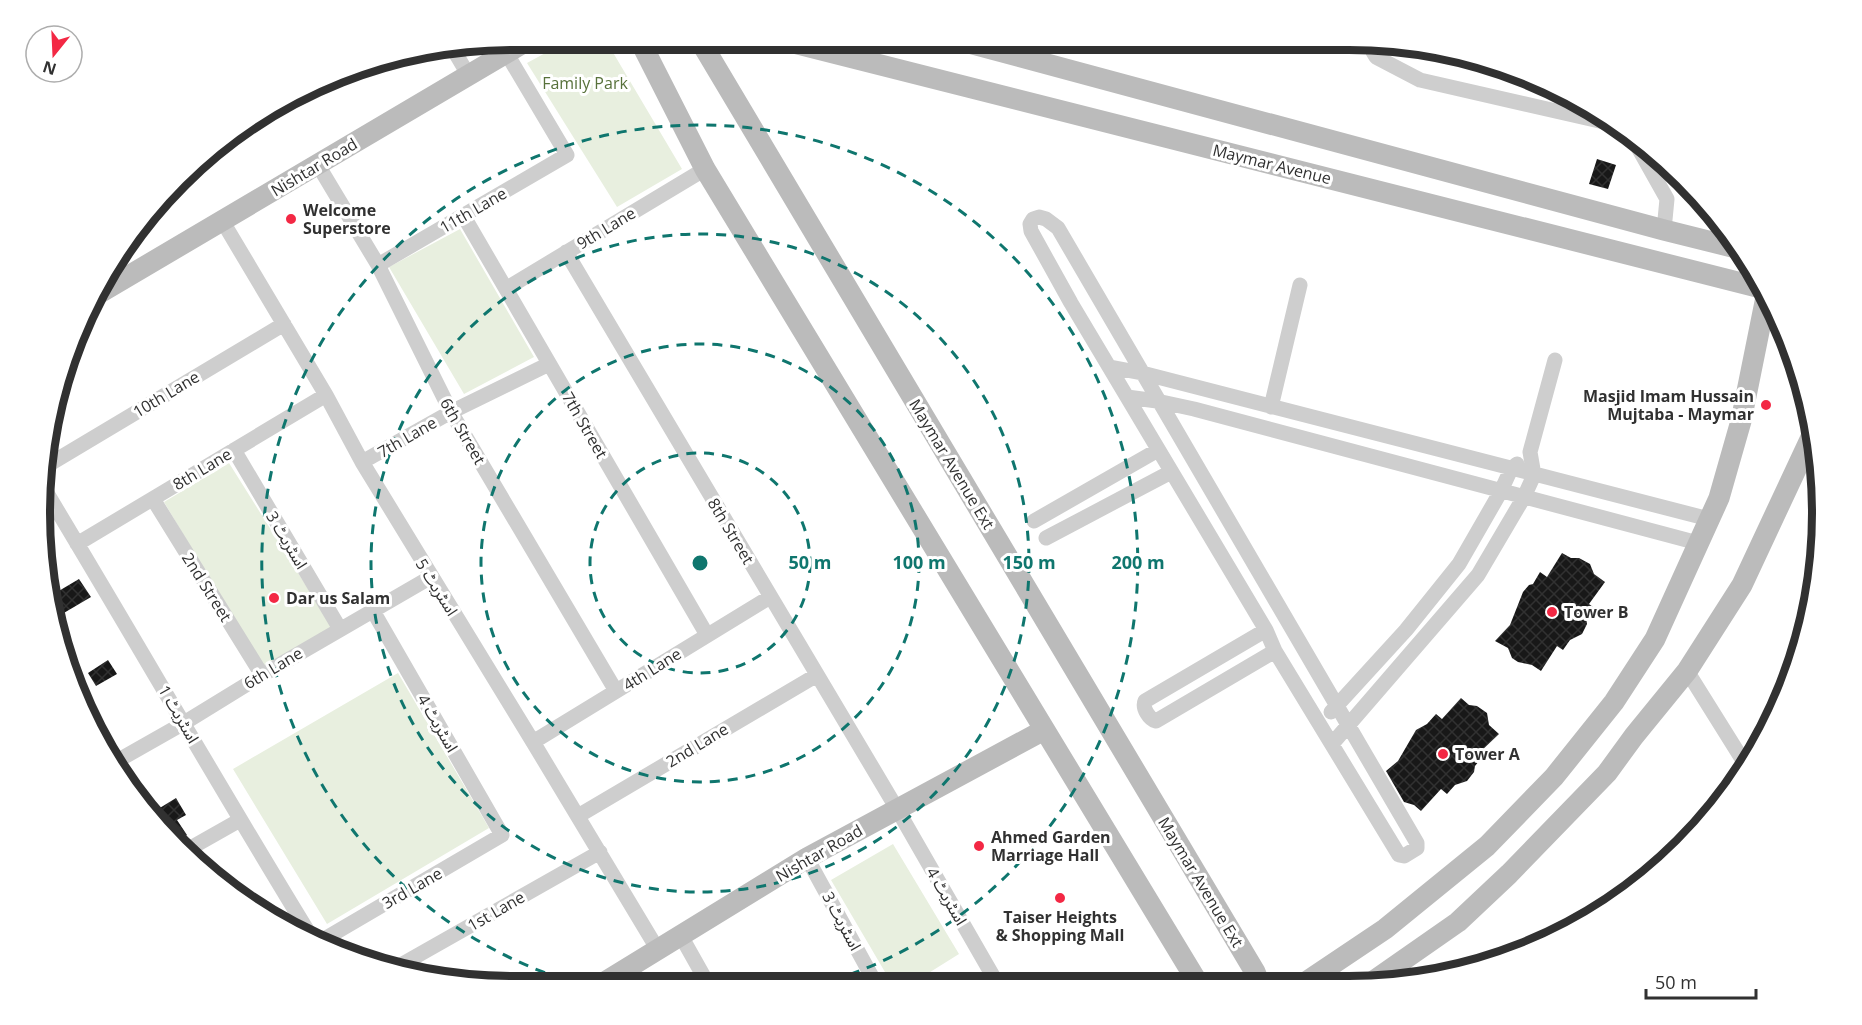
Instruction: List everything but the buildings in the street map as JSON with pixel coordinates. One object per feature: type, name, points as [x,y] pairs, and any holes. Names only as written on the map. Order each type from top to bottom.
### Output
[{"type":"main road","name":"Nishtar Road","points":[[108,289],[513,50]]},
{"type":"main road","points":[[645,50],[705,169],[1194,976]]},
{"type":"main road","name":"Maymar Avenue Ext","points":[[706,50],[1257,976]]},
{"type":"main road","name":"Maymar Avenue","points":[[821,50],[1753,287]]},
{"type":"main road","points":[[999,50],[1728,246]]},
{"type":"main road","points":[[1315,976],[1385,929],[1487,846],[1554,777],[1614,702],[1655,639],[1719,498],[1741,421],[1763,305]]},
{"type":"main road","points":[[1382,975],[1458,922],[1509,874],[1607,773],[1687,671],[1743,585],[1808,445]]},
{"type":"main road","name":"Nishtar Road","points":[[615,976],[807,858],[1044,730]]},
{"type":"street","points":[[1373,50],[1376,57],[1420,80],[1593,120]]},
{"type":"street","points":[[455,53],[469,76]]},
{"type":"street","name":"11th Lane","points":[[378,265],[567,155],[507,54]]},
{"type":"street","points":[[1641,153],[1667,199],[1664,230]]},
{"type":"street","name":"6th Street","points":[[318,165],[378,265],[451,412],[616,691]]},
{"type":"street","name":"9th Lane","points":[[507,288],[705,169]]},
{"type":"street","name":"7th Street","points":[[463,215],[707,635]]},
{"type":"street","points":[[1033,219],[1046,219],[1058,228],[1417,843],[1414,852],[1406,856],[1399,855],[1275,651],[1266,630],[1110,367],[1031,231],[1030,224],[1033,219]]},
{"type":"street","name":"اسٹریٹ 5","points":[[223,222],[326,395],[362,462],[534,742],[658,950]]},
{"type":"street","name":"8th Street","points":[[566,252],[897,809]]},
{"type":"street","points":[[1270,407],[1300,285]]},
{"type":"street","name":"10th Lane","points":[[52,463],[284,324]]},
{"type":"street","points":[[1332,744],[1478,575],[1524,497],[1534,476],[1530,452],[1555,360]]},
{"type":"street","name":"7th Lane","points":[[362,462],[451,412],[549,364]]},
{"type":"street","points":[[1110,367],[1142,373],[1534,476],[1709,519]]},
{"type":"street","name":"8th Lane","points":[[77,544],[326,395]]},
{"type":"street","points":[[1126,397],[1157,400],[1698,543]]},
{"type":"street","name":"اسٹریٹ 3","points":[[234,450],[340,629]]},
{"type":"street","points":[[1034,521],[1158,450]]},
{"type":"street","points":[[1320,723],[1406,630],[1459,564],[1501,491],[1510,469],[1530,452]]},
{"type":"street","points":[[1046,538],[1171,472]]},
{"type":"street","name":"اسٹریٹ 1","points":[[50,498],[305,926]]},
{"type":"street","name":"2nd Street","points":[[153,499],[262,675]]},
{"type":"street","name":"6th Lane","points":[[121,759],[431,577]]},
{"type":"street","name":"4th Lane","points":[[534,742],[770,597]]},
{"type":"street","name":"اسٹریٹ 4","points":[[373,611],[502,835]]},
{"type":"street","points":[[1266,630],[1145,701],[1145,708],[1151,718],[1156,721],[1275,651]]},
{"type":"street","points":[[1687,671],[1741,758]]},
{"type":"street","name":"2nd Lane","points":[[578,816],[817,675]]},
{"type":"street","name":"اسٹریٹ 4","points":[[897,809],[993,976]]},
{"type":"street","points":[[192,847],[240,820]]},
{"type":"street","name":"3rd Lane","points":[[329,937],[502,835]]},
{"type":"street","name":"1st Lane","points":[[405,963],[600,852]]},
{"type":"street","name":"اسٹریٹ 3","points":[[807,858],[872,976]]},
{"type":"street","points":[[681,936],[704,976]]},
{"type":"green space","name":"Family Park","points":[[551,50],[612,50],[682,169],[617,207],[527,63]]},
{"type":"green space","points":[[460,229],[534,357],[464,394],[389,267]]},
{"type":"green space","points":[[229,463],[332,627],[262,667],[164,502]]},
{"type":"green space","points":[[398,673],[489,828],[327,924],[233,769]]},
{"type":"green space","points":[[893,844],[959,954],[924,976],[887,976],[831,880]]},
{"type":"place","name":"Welcome Superstore","points":[[291,219]]},
{"type":"place","name":"Masjid Imam Hussain Mujtaba - Maymar","points":[[1766,405]]},
{"type":"place","name":"Dar us Salam","points":[[274,598]]},
{"type":"place","name":"Tower B","points":[[1552,612]]},
{"type":"place","name":"Tower A","points":[[1443,754]]},
{"type":"place","name":"Ahmed Garden Marriage Hall","points":[[979,846]]},
{"type":"place","name":"Taiser Heights & Shopping Mall","points":[[1060,898]]}]
